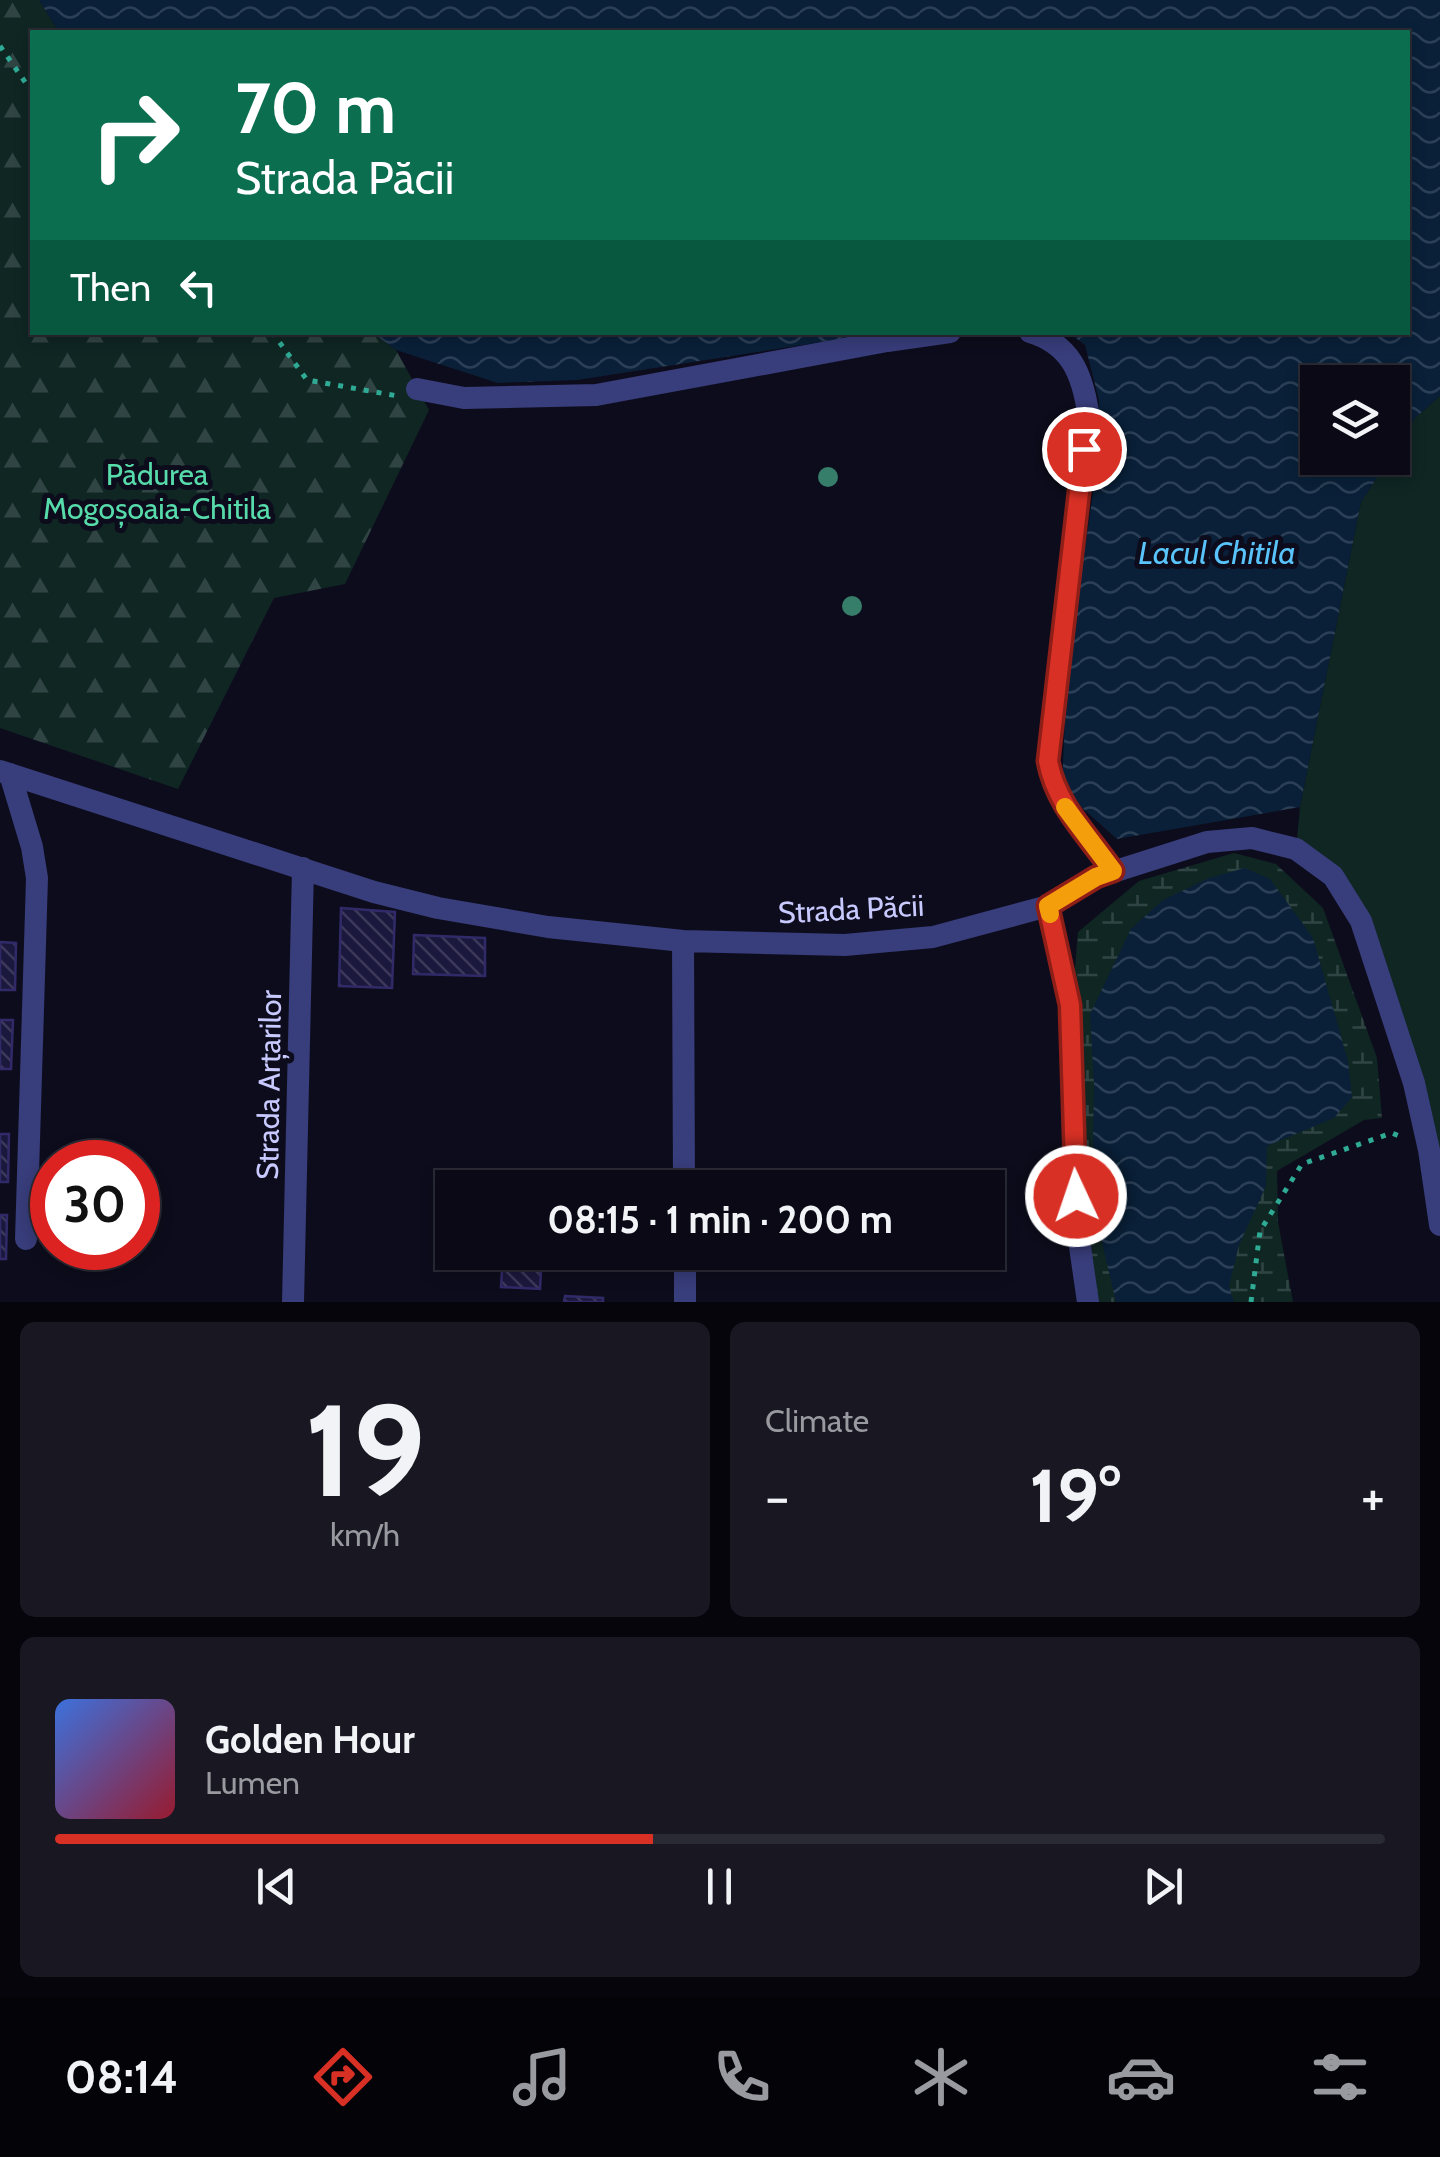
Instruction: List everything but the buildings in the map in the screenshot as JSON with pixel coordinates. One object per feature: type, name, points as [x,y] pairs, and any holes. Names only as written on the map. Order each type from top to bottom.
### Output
[{"type":"street","points":[[417,388],[464,398],[596,396],[929,335]]},
{"type":"street","points":[[1036,335],[1061,347],[1077,366],[1088,412],[1048,761],[1064,806],[1113,871]]},
{"type":"street","points":[[5,772],[32,848],[37,878],[26,1238]]},
{"type":"street","name":"Strada Păcii","points":[[5,772],[374,892],[438,908],[548,926],[683,941],[845,946],[934,937],[1048,906],[1096,877],[1206,842],[1252,838],[1296,849],[1333,876],[1361,921],[1414,1084],[1440,1224]]},
{"type":"street","name":"Strada Arțarilor","points":[[293,1302],[304,868]]},
{"type":"street","points":[[1048,906],[1070,1005],[1078,1233],[1088,1302]]},
{"type":"street","points":[[683,941],[684,1170]]},
{"type":"street","points":[[685,1270],[685,1302]]},
{"type":"path","points":[[0,46],[30,89]]},
{"type":"path","points":[[274,335],[307,380],[394,397],[417,388]]},
{"type":"path","points":[[1251,1302],[1260,1231],[1302,1164],[1392,1133],[1429,1150]]},
{"type":"green space","name":"Pădurea Mogoșoaia-Chitila","points":[[0,0],[39,0],[58,30],[30,30],[30,335],[376,335],[396,350],[429,410],[345,584],[274,598],[178,789],[0,728]]},
{"type":"green space","points":[[1440,396],[1440,1150],[1361,921],[1296,849],[1300,807],[1361,502],[1378,475],[1410,475],[1410,426]]},
{"type":"green space","points":[[1234,853],[1276,864],[1323,908],[1377,1058],[1382,1118],[1364,1120],[1277,1171],[1278,1222],[1293,1302],[1091,1302],[1071,1017],[1078,932],[1139,881]]},
{"type":"water","name":"Lacul Chitila","points":[[39,0],[1440,0],[1440,396],[1410,426],[1410,365],[1300,365],[1300,475],[1379,475],[1361,502],[1300,807],[1117,839],[1062,790],[1067,670],[1099,453],[1099,400],[1085,345],[1072,335],[1410,335],[1410,30],[58,30]]},
{"type":"water","points":[[376,335],[866,335],[577,380],[498,383],[396,350]]},
{"type":"water","points":[[1245,868],[1270,879],[1313,938],[1348,1061],[1352,1097],[1334,1118],[1267,1146],[1266,1186],[1239,1245],[1229,1286],[1234,1302],[1116,1302],[1092,1200],[1094,1084],[1090,1014],[1131,929],[1163,900],[1209,878]]},
{"type":"slow traffic","points":[[1050,914],[1048,906],[1113,871],[1065,807]]},
{"type":"route","points":[[1076,1196],[1070,1005],[1048,906],[1113,871],[1064,806],[1048,761],[1084,449]]}]
